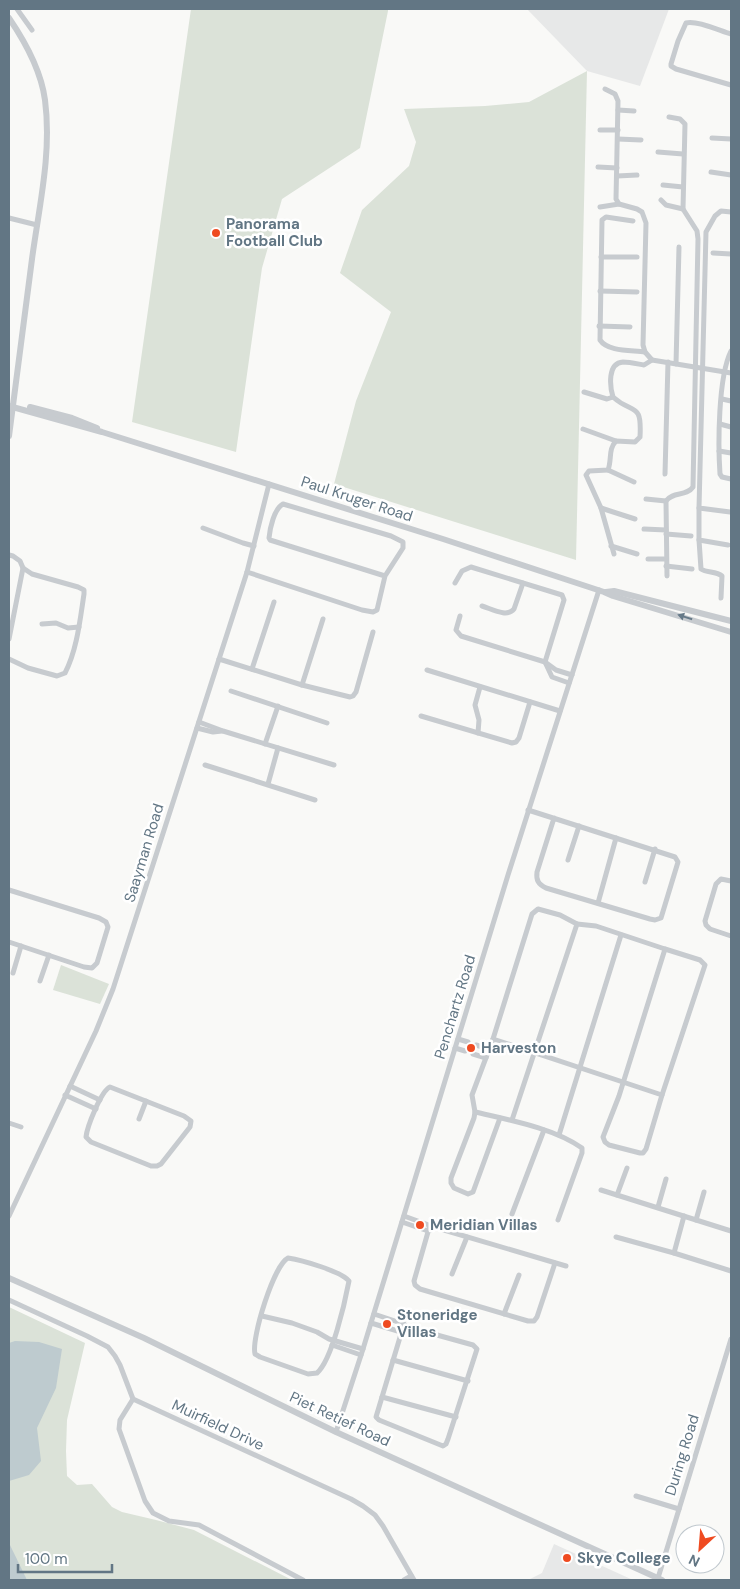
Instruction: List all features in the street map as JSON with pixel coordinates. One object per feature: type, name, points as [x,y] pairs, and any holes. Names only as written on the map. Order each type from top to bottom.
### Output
[{"type":"street","points":[[17,9],[32,30]]},
{"type":"street","points":[[9,18],[24,40],[41,81],[45,99],[47,148],[11,404],[9,436]]},
{"type":"street","points":[[731,34],[689,22],[686,23],[671,64],[676,70],[731,85]]},
{"type":"street","points":[[605,89],[617,97],[616,199],[619,204]]},
{"type":"street","points":[[618,110],[634,111]]},
{"type":"street","points":[[669,117],[684,121],[682,210]]},
{"type":"street","points":[[600,130],[618,130]]},
{"type":"street","points":[[712,138],[731,139]]},
{"type":"street","points":[[618,139],[641,140]]},
{"type":"street","points":[[658,152],[683,154]]},
{"type":"street","points":[[598,167],[617,168]]},
{"type":"street","points":[[711,172],[731,175]]},
{"type":"street","points":[[617,176],[637,175]]},
{"type":"street","points":[[662,185],[683,187]]},
{"type":"street","points":[[646,498],[666,501],[672,496],[688,492],[693,487],[698,239],[697,231],[682,210],[666,205],[661,200]]},
{"type":"street","points":[[600,207],[619,204],[637,209],[645,216],[643,346],[645,352],[652,360]]},
{"type":"street","points":[[721,598],[722,576],[719,573],[701,569],[699,508],[702,368],[706,232],[715,216],[721,211],[731,212]]},
{"type":"street","points":[[9,218],[37,225]]},
{"type":"street","points":[[633,221],[603,218],[600,340],[604,345],[611,348],[645,352]]},
{"type":"street","points":[[676,364],[679,247]]},
{"type":"street","points":[[713,253],[731,254]]},
{"type":"street","points":[[601,256],[637,256]]},
{"type":"street","points":[[600,291],[637,292]]},
{"type":"street","points":[[599,326],[630,327]]},
{"type":"street","points":[[731,352],[722,400],[719,451],[720,476],[731,479]]},
{"type":"street","points":[[583,429],[616,441],[633,442],[639,439],[639,416],[632,408],[613,397],[611,378],[614,367],[618,363],[644,365],[652,360],[728,373]]},
{"type":"street","points":[[665,474],[668,362]]},
{"type":"street","points":[[584,392],[607,399],[613,397]]},
{"type":"street","points":[[722,400],[731,401]]},
{"type":"street","name":"Paul Kruger Road","points":[[11,404],[269,484],[613,596],[731,632]]},
{"type":"street","points":[[720,424],[731,426]]},
{"type":"street","points":[[608,470],[611,449],[616,441]]},
{"type":"street","points":[[719,451],[731,453]]},
{"type":"street","points":[[614,554],[601,508],[586,474],[588,471],[608,470],[634,482]]},
{"type":"street","name":"Saayman Road","points":[[9,1216],[96,1032],[114,989],[247,572],[269,484]]},
{"type":"street","points":[[666,501],[667,576]]},
{"type":"street","points":[[247,572],[362,610],[373,612],[378,608],[385,576],[403,548],[403,542],[391,536],[286,504],[280,504],[278,507],[269,534],[270,540],[385,576]]},
{"type":"street","points":[[601,508],[635,520]]},
{"type":"street","points":[[699,508],[730,512]]},
{"type":"street","points":[[203,528],[254,546]]},
{"type":"street","points":[[644,530],[691,536]]},
{"type":"street","points":[[699,540],[728,545]]},
{"type":"street","points":[[611,546],[637,554]]},
{"type":"street","points":[[9,555],[20,561],[23,568],[32,574],[84,590],[79,627],[70,664],[65,673],[57,676],[28,668],[9,659]]},
{"type":"street","points":[[648,559],[666,559]]},
{"type":"street","points":[[666,566],[692,569]]},
{"type":"street","points":[[455,583],[462,571],[471,567],[560,593],[564,598],[545,662],[554,678],[569,683]]},
{"type":"street","points":[[9,639],[23,568]]},
{"type":"street","points":[[482,606],[511,613],[524,583]]},
{"type":"street","name":"Paul Kruger Road","points":[[601,591],[614,591],[731,620]]},
{"type":"street","name":"Penchartz Road","points":[[336,1432],[364,1349],[528,810],[601,591]]},
{"type":"street","points":[[252,669],[274,602]]},
{"type":"street","points":[[460,616],[456,630],[461,636],[545,662],[556,670],[572,675]]},
{"type":"street","points":[[302,684],[323,619]]},
{"type":"street","points":[[42,624],[56,623],[68,628],[79,627]]},
{"type":"street","points":[[219,659],[344,696],[353,696],[356,692],[373,632]]},
{"type":"street","points":[[427,670],[560,711]]},
{"type":"street","points":[[478,733],[479,720],[475,705],[480,687]]},
{"type":"street","points":[[231,691],[327,722]]},
{"type":"street","points":[[421,716],[512,743],[516,742],[519,738],[530,702]]},
{"type":"street","points":[[265,744],[278,706]]},
{"type":"street","points":[[200,722],[223,731],[334,765]]},
{"type":"street","points":[[205,731],[207,724]]},
{"type":"street","points":[[197,728],[205,731],[223,731]]},
{"type":"street","points":[[268,784],[278,748]]},
{"type":"street","points":[[205,765],[315,800]]},
{"type":"street","points":[[528,810],[655,849],[678,859],[661,918],[654,920],[598,904],[546,888],[537,881],[537,872],[554,818]]},
{"type":"street","points":[[568,860],[578,826]]},
{"type":"street","points":[[598,904],[616,838]]},
{"type":"street","points":[[644,882],[655,849]]},
{"type":"street","points":[[731,881],[721,879],[716,884],[706,921],[706,925],[710,930],[731,936]]},
{"type":"street","points":[[9,890],[91,915],[104,920],[108,924],[108,932],[97,963],[92,968],[9,942]]},
{"type":"street","points":[[500,1118],[474,1191],[472,1194],[468,1194],[454,1188],[451,1181],[472,1126],[475,1112],[472,1095],[493,1039],[533,912],[538,909],[551,912],[577,924],[591,924],[700,960],[705,965],[662,1094],[645,1152],[640,1153],[609,1145],[605,1142],[604,1137],[665,949]]},
{"type":"street","points":[[512,1120],[577,924]]},
{"type":"street","points":[[559,1135],[621,935]]},
{"type":"street","points":[[13,973],[21,946]]},
{"type":"street","points":[[40,981],[48,955]]},
{"type":"street","points":[[458,1039],[468,1042]]},
{"type":"street","points":[[493,1039],[662,1094]]},
{"type":"street","points":[[476,1046],[489,1049]]},
{"type":"street","points":[[455,1048],[465,1051]]},
{"type":"street","points":[[474,1054],[486,1058]]},
{"type":"street","points":[[70,1086],[100,1100]]},
{"type":"street","points":[[110,1087],[184,1116],[191,1121],[190,1127],[164,1160],[157,1166],[151,1166],[87,1139],[86,1134],[100,1100],[106,1089],[110,1087]]},
{"type":"street","points":[[65,1095],[96,1109]]},
{"type":"street","points":[[139,1120],[146,1101]]},
{"type":"street","points":[[475,1112],[512,1120],[559,1135],[583,1149],[558,1220]]},
{"type":"street","points":[[9,1123],[21,1127]]},
{"type":"street","points":[[512,1214],[544,1130]]},
{"type":"street","points":[[618,1195],[627,1168]]},
{"type":"street","points":[[658,1207],[666,1179]]},
{"type":"street","points":[[601,1190],[731,1231]]},
{"type":"street","points":[[696,1220],[704,1192]]},
{"type":"street","points":[[404,1216],[429,1228]]},
{"type":"street","points":[[674,1253],[684,1216]]},
{"type":"street","points":[[402,1222],[437,1228],[566,1266]]},
{"type":"street","points":[[429,1228],[414,1281],[416,1288],[528,1321],[536,1319],[555,1263]]},
{"type":"street","points":[[452,1274],[467,1237]]},
{"type":"street","points":[[616,1237],[731,1271]]},
{"type":"street","points":[[288,1258],[308,1262],[345,1277],[349,1282],[332,1341],[322,1368],[316,1373],[308,1374],[255,1354],[254,1350],[270,1288],[283,1261],[288,1258]]},
{"type":"street","points":[[504,1314],[519,1275]]},
{"type":"street","name":"Piet Retief Road","points":[[9,1278],[144,1338],[336,1432],[660,1579]]},
{"type":"street","points":[[9,1300],[102,1343],[112,1351],[120,1365],[133,1399],[120,1420],[119,1429],[145,1501],[153,1513],[169,1521],[199,1525],[303,1580]]},
{"type":"street","points":[[374,1314],[406,1326],[475,1346],[477,1349],[468,1381],[445,1445],[441,1446],[378,1420],[376,1417],[401,1332],[406,1326]]},
{"type":"street","points":[[262,1316],[292,1323],[324,1336],[361,1355]]},
{"type":"street","points":[[371,1323],[401,1332]]},
{"type":"street","name":"During Road","points":[[660,1579],[731,1339]]},
{"type":"street","points":[[332,1341],[364,1349]]},
{"type":"street","points":[[393,1360],[468,1381]]},
{"type":"street","points":[[382,1397],[456,1417]]},
{"type":"street","name":"Muirfield Drive","points":[[133,1399],[363,1506],[375,1515],[383,1526],[412,1578]]},
{"type":"street","points":[[636,1496],[679,1510]]},
{"type":"street","points":[[404,1580],[412,1578]]},
{"type":"shaded area","name":"Panorama Football Club","points":[[191,9],[388,9],[360,148],[282,199],[262,268],[236,452],[132,422]]},
{"type":"shaded area","points":[[527,9],[669,9],[640,86],[587,71]]},
{"type":"shaded area","points":[[587,71],[576,560],[334,484],[356,401],[391,312],[340,273],[362,210],[409,166],[416,142],[404,109],[485,106],[529,102]]},
{"type":"shaded area","points":[[61,965],[109,984],[100,1004],[53,990]]},
{"type":"shaded area","points":[[9,1307],[85,1343],[67,1420],[67,1476],[77,1485],[92,1484],[112,1507],[122,1512],[194,1530],[292,1580],[9,1580]]},
{"type":"shaded area","points":[[15,1341],[39,1342],[62,1349],[56,1388],[37,1428],[41,1461],[29,1475],[9,1481],[9,1343]]},
{"type":"shaded area","points":[[9,1543],[27,1580],[9,1580]]},
{"type":"shaded area","name":"Skye College","points":[[554,1544],[633,1580],[528,1580],[542,1573]]},
{"type":"place","name":"Panorama Football Club","points":[[216,233]]},
{"type":"place","name":"Harveston","points":[[471,1048]]},
{"type":"place","name":"Meridian Villas","points":[[420,1225]]},
{"type":"place","name":"Stoneridge Villas","points":[[387,1324]]},
{"type":"place","name":"Skye College","points":[[567,1558]]}]
